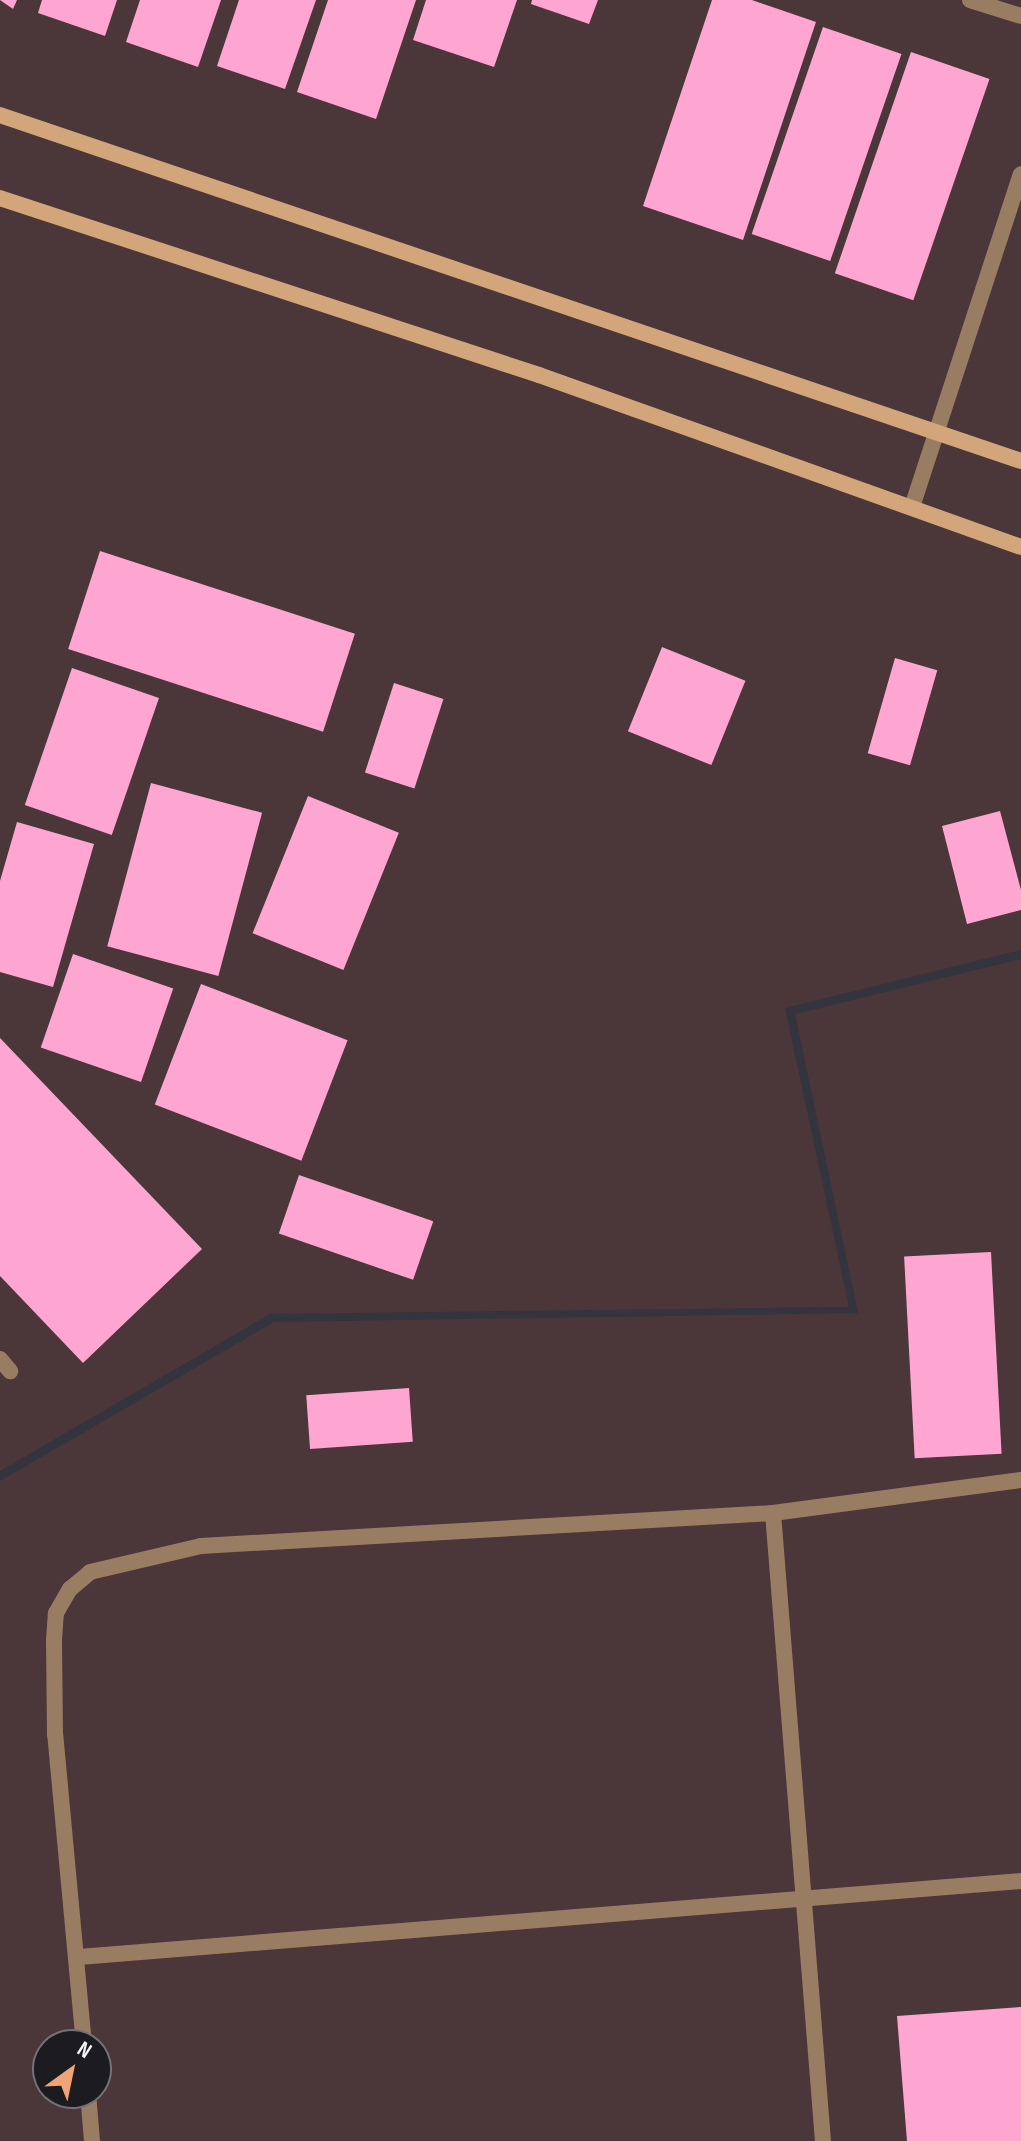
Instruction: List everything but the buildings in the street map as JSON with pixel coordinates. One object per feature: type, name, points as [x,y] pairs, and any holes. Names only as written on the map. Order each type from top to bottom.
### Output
[{"type":"main road","points":[[0,115],[1021,461]]},
{"type":"main road","points":[[0,198],[539,375],[1021,547]]},
{"type":"lane","points":[[970,0],[1021,16]]},
{"type":"lane","points":[[912,507],[934,431],[1021,174]]},
{"type":"lane","points":[[83,2029],[79,1957],[55,1735],[54,1640],[56,1613],[70,1589],[90,1572],[201,1546],[773,1513],[1021,1480]]},
{"type":"lane","points":[[773,1513],[823,2141]]},
{"type":"lane","points":[[79,1957],[804,1902],[1021,1881]]},
{"type":"lane","points":[[89,2109],[92,2141]]},
{"type":"shaded area","points":[[0,0],[1021,0],[1021,950],[785,1008],[849,1307],[270,1314],[0,1471]]},
{"type":"shaded area","points":[[1021,959],[1021,2141],[0,2141],[0,1481],[274,1322],[858,1313],[795,1014]]}]
